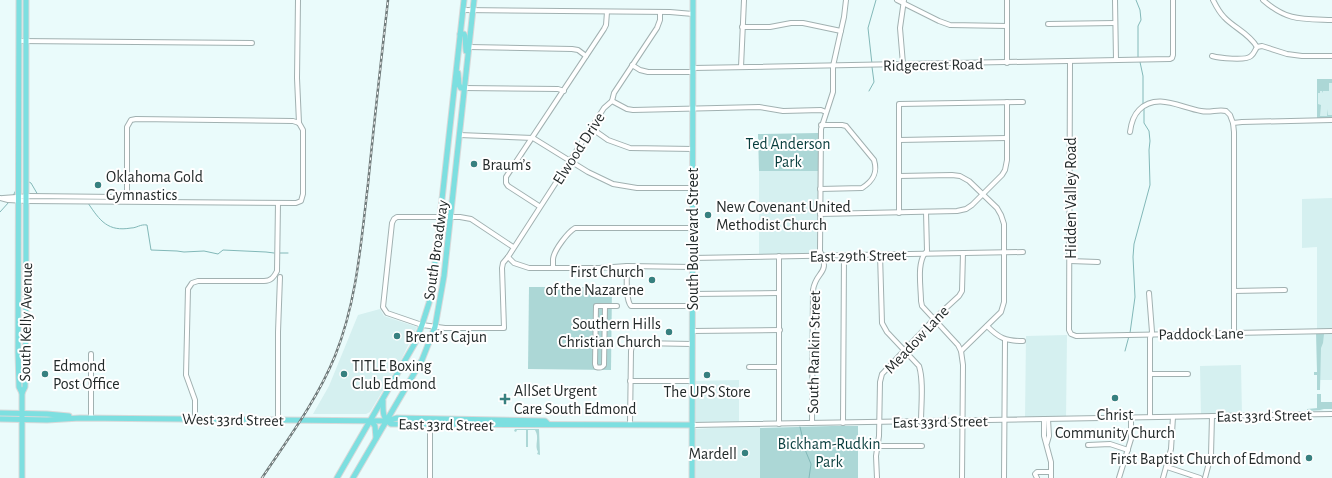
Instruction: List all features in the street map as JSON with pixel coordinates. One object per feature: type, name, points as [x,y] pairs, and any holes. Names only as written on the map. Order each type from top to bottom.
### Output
[{"type":"main road","name":"South Kelly Avenue","points":[[19,0],[18,349],[19,387],[22,393]]},
{"type":"main road","name":"South Kelly Avenue","points":[[22,393],[25,387],[26,350],[26,0]]},
{"type":"main road","name":"South Broadway","points":[[337,478],[409,354],[422,325],[432,291],[464,0]]},
{"type":"main road","name":"South Broadway","points":[[353,478],[422,360],[435,327],[442,292],[474,0]]},
{"type":"main road","name":"South Boulevard Street","points":[[692,478],[693,0]]},
{"type":"main road","points":[[460,34],[464,34],[465,36],[467,62]]},
{"type":"main road","points":[[457,64],[459,85],[461,88],[464,88]]},
{"type":"main road","points":[[19,105],[26,102]]},
{"type":"main road","points":[[449,134],[459,135]]},
{"type":"main road","points":[[18,349],[26,350]]},
{"type":"main road","points":[[22,393],[22,478]]},
{"type":"main road","points":[[383,400],[383,413],[387,421]]},
{"type":"main road","name":"West 33rd Street","points":[[0,413],[59,414],[80,418]]},
{"type":"main road","name":"West 33rd Street","points":[[0,419],[47,420],[91,418],[387,421]]},
{"type":"main road","name":"East 33rd Street","points":[[387,421],[394,418],[491,419],[545,421],[548,424]]},
{"type":"main road","points":[[371,421],[375,426],[376,438]]},
{"type":"main road","name":"East 33rd Street","points":[[387,421],[391,424],[430,425],[692,425]]},
{"type":"street","points":[[2,198],[117,202],[278,204],[296,203],[301,200],[303,194],[303,130],[300,123],[297,78],[298,0]]},
{"type":"street","points":[[741,67],[744,0]]},
{"type":"street","name":"South Rankin Street","points":[[812,423],[813,290],[814,282],[822,273],[824,268],[824,261],[820,251],[821,125],[833,92],[833,66],[845,15],[846,0]]},
{"type":"street","points":[[897,0],[904,2],[939,22],[950,25],[1007,26]]},
{"type":"street","points":[[1007,0],[1007,63]]},
{"type":"street","points":[[1115,0],[1116,60]]},
{"type":"street","name":"Ridgecrest Road","points":[[632,65],[640,70],[648,72],[741,67],[1168,60],[1172,58],[1173,55],[1173,0]]},
{"type":"street","points":[[1213,0],[1219,12],[1250,37],[1256,47]]},
{"type":"street","points":[[1262,0],[1279,12],[1293,18],[1332,20]]},
{"type":"street","points":[[903,64],[900,28],[904,2]]},
{"type":"street","points":[[463,10],[660,12],[693,14]]},
{"type":"street","points":[[540,206],[508,186],[506,183],[506,177],[604,29],[606,25],[607,12]]},
{"type":"street","points":[[612,101],[614,93],[657,28],[660,20],[660,12]]},
{"type":"street","points":[[742,27],[770,27],[791,23],[803,23],[841,32]]},
{"type":"street","points":[[1048,24],[1115,23]]},
{"type":"street","points":[[19,41],[252,43]]},
{"type":"street","points":[[1256,47],[1262,46],[1287,54],[1302,56],[1332,56]]},
{"type":"street","points":[[469,47],[572,49],[578,50],[586,56]]},
{"type":"street","points":[[1212,56],[1220,58],[1248,58],[1252,56],[1256,47]]},
{"type":"street","name":"Hidden Valley Road","points":[[1070,62],[1069,330],[1071,334]]},
{"type":"street","points":[[464,88],[558,89],[564,91]]},
{"type":"street","name":"Elwood Drive","points":[[435,327],[504,328],[503,263],[604,108],[612,101],[627,109],[633,110],[759,107],[783,111],[821,110],[826,112]]},
{"type":"street","points":[[1130,132],[1131,125],[1136,114],[1144,106],[1154,101],[1166,102],[1204,112],[1226,111],[1230,115],[1234,132],[1234,332]]},
{"type":"street","points":[[820,214],[961,210],[972,205],[1002,175],[1005,170],[1007,160],[1007,102]]},
{"type":"street","points":[[899,212],[899,104],[1023,102]]},
{"type":"street","points":[[127,201],[127,127],[130,122],[136,119],[293,121],[300,123]]},
{"type":"street","points":[[1233,123],[1332,120]]},
{"type":"street","points":[[820,189],[862,188],[873,178],[876,172],[874,160],[846,126],[821,125]]},
{"type":"street","points":[[591,128],[608,140],[630,148],[693,149]]},
{"type":"street","points":[[459,135],[533,138],[588,172],[606,181],[626,187],[693,188]]},
{"type":"street","points":[[899,140],[1007,138]]},
{"type":"street","points":[[899,176],[957,176],[969,181],[997,208],[1003,219],[1005,232],[1004,302],[1001,312],[961,350]]},
{"type":"street","points":[[195,419],[194,396],[188,384],[186,375],[188,288],[192,283],[198,281],[264,281],[274,277],[277,271],[278,204]]},
{"type":"street","points":[[926,212],[927,252],[924,254],[920,264],[921,301],[922,306],[952,338],[961,350],[963,365],[962,478]]},
{"type":"street","points":[[435,327],[422,325],[387,313],[383,307],[392,223],[394,220],[399,217],[471,219],[513,247]]},
{"type":"street","points":[[553,268],[553,259],[557,249],[571,230],[575,228],[692,228]]},
{"type":"street","name":"East 29th Street","points":[[692,258],[1023,252]]},
{"type":"street","name":"Meadow Lane","points":[[877,478],[880,382],[882,374],[934,319],[959,296],[962,291],[963,253]]},
{"type":"street","points":[[880,254],[882,323],[887,332],[919,366],[921,371],[921,422]]},
{"type":"street","points":[[843,423],[844,255]]},
{"type":"street","points":[[779,256],[779,424]]},
{"type":"street","points":[[508,257],[514,263],[529,268],[692,266]]},
{"type":"street","points":[[1070,261],[1098,262]]},
{"type":"street","points":[[627,266],[628,297],[629,304],[632,306],[692,306]]},
{"type":"street","points":[[278,420],[278,305],[280,277]]},
{"type":"street","points":[[1234,291],[1285,290]]},
{"type":"street","points":[[692,294],[779,293]]},
{"type":"street","points":[[1149,293],[1152,334],[1150,417]]},
{"type":"street","points":[[605,306],[604,365],[599,368],[596,367],[595,364],[596,306],[605,306],[617,306]]},
{"type":"street","points":[[987,326],[996,335],[1005,340],[1023,342]]},
{"type":"street","points":[[692,331],[780,330]]},
{"type":"street","name":"Paddock Lane","points":[[1071,334],[1076,336],[1332,331]]},
{"type":"street","points":[[1004,478],[1005,340]]},
{"type":"street","points":[[630,424],[631,349],[634,344],[692,344]]},
{"type":"street","points":[[91,354],[91,418]]},
{"type":"street","points":[[749,367],[779,367]]},
{"type":"street","points":[[1150,374],[1188,374]]},
{"type":"street","points":[[630,381],[692,381]]},
{"type":"street","name":"East 33rd Street","points":[[692,425],[1332,414]]},
{"type":"street","points":[[1205,478],[1211,455],[1212,416]]},
{"type":"street","points":[[1163,478],[1172,449],[1173,417]]},
{"type":"street","points":[[1119,478],[1132,434],[1131,418]]},
{"type":"street","points":[[1046,419],[1046,448],[1051,462],[1051,478]]},
{"type":"street","points":[[430,425],[430,478]]},
{"type":"street","points":[[1088,445],[1110,444],[1128,450]]},
{"type":"street","points":[[877,446],[922,446]]},
{"type":"street","points":[[1167,467],[1200,478]]},
{"type":"street","points":[[1037,478],[1035,474],[1037,472],[1051,472]]},
{"type":"shaded area","points":[[1317,79],[1332,79],[1332,120],[1317,120]]},
{"type":"shaded area","points":[[759,171],[818,171],[818,254],[759,254]]},
{"type":"shaded area","points":[[1332,198],[1332,380],[1317,380],[1317,247],[1302,248],[1302,199]]},
{"type":"shaded area","points":[[380,309],[384,316],[417,327],[401,360],[370,412],[366,414],[313,414],[329,386],[358,315]]},
{"type":"shaded area","points":[[1067,335],[1066,419],[1025,420],[1026,336]]},
{"type":"shaded area","points":[[1241,365],[1242,416],[1201,416],[1200,366]]},
{"type":"shaded area","points":[[739,380],[739,422],[694,423],[693,381]]},
{"type":"shaded area","points":[[760,425],[760,478],[694,478],[695,429]]},
{"type":"green space","points":[[1317,79],[1332,79],[1332,83],[1329,83],[1329,91],[1323,91],[1323,93],[1320,91],[1320,93],[1318,93],[1318,104],[1321,105],[1320,116],[1327,116],[1328,109],[1328,115],[1332,115],[1332,118],[1317,118]]},
{"type":"green space","name":"Ted Anderson Park","points":[[818,133],[818,171],[759,171],[758,134]]},
{"type":"green space","points":[[529,287],[612,287],[611,370],[528,369]]},
{"type":"green space","points":[[1316,332],[1324,334],[1321,348],[1320,390],[1317,390],[1317,375],[1314,375],[1314,372],[1317,372]]},
{"type":"green space","points":[[1317,394],[1321,394],[1321,402],[1332,402],[1332,409],[1307,411],[1307,409],[1318,408]]},
{"type":"green space","name":"Bickham-Rudkin Park","points":[[858,426],[858,478],[760,478],[760,428]]},
{"type":"green space","points":[[515,429],[539,429],[540,455],[537,454],[537,436],[535,430],[528,430],[528,447],[526,447],[526,430],[517,430],[516,432],[514,431]]},
{"type":"waterway","points":[[872,64],[868,28],[876,0]]},
{"type":"waterway","points":[[1136,0],[1140,10],[1141,20],[1138,26],[1138,57]]},
{"type":"waterway","points":[[1140,62],[1143,76],[1143,105]]},
{"type":"waterway","points":[[869,91],[874,82],[872,67]]},
{"type":"waterway","points":[[1130,333],[1135,297],[1133,257],[1134,244],[1150,185],[1150,141],[1149,131],[1144,123],[1144,109]]},
{"type":"waterway","points":[[29,182],[38,195]]},
{"type":"waterway","points":[[13,196],[16,190]]},
{"type":"waterway","points":[[0,212],[9,202]]},
{"type":"waterway","points":[[88,203],[101,220],[110,227],[123,229],[147,225],[151,250],[184,252],[204,251],[218,254],[223,250],[274,253]]},
{"type":"waterway","points":[[280,253],[288,253]]},
{"type":"waterway","points":[[1125,351],[1129,336]]},
{"type":"waterway","points":[[800,427],[806,452],[811,464],[809,478]]},
{"type":"railway","points":[[262,478],[302,419],[320,388],[335,356],[348,314],[360,249],[388,0]]},
{"type":"place","name":"Braum’s","points":[[474,164]]},
{"type":"place","name":"Oklahoma Gold Gymnastics","points":[[98,185]]},
{"type":"place","name":"New Covenant United Methodist Church","points":[[708,215]]},
{"type":"place","name":"First Church of the Nazarene","points":[[652,280]]},
{"type":"place","name":"Southern Hills Christian Church","points":[[669,332]]},
{"type":"place","name":"Brent's Cajun","points":[[397,336]]},
{"type":"place","name":"Edmond Post Office","points":[[45,374]]},
{"type":"place","name":"TITLE Boxing Club Edmond","points":[[344,374]]},
{"type":"place","name":"The UPS Store","points":[[707,375]]},
{"type":"place","name":"Christ Community Church","points":[[1115,398]]},
{"type":"place","name":"AllSet Urgent Care South Edmond","points":[[505,399]]},
{"type":"place","name":"Mardell","points":[[745,453]]},
{"type":"place","name":"First Baptist Church of Edmond","points":[[1309,458]]}]
